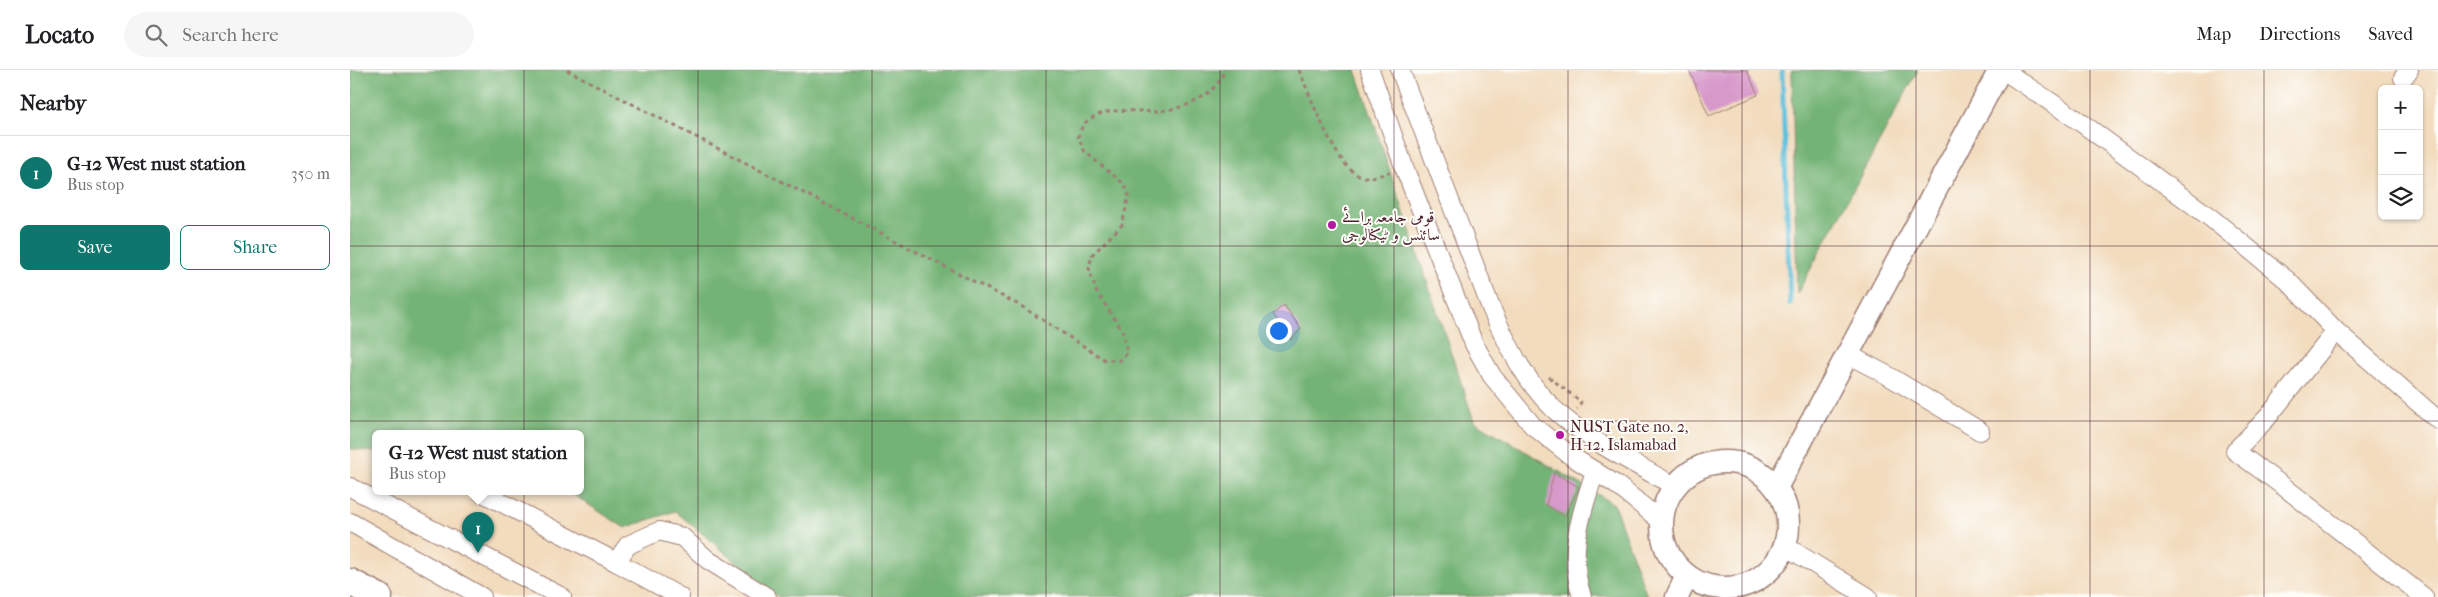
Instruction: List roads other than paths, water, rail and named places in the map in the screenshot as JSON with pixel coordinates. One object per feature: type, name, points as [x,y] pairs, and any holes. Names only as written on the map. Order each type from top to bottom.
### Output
[{"type":"highway","points":[[350,582],[379,597]]},
{"type":"main road","points":[[1776,488],[2002,70]]},
{"type":"main road","points":[[1728,462],[1744,465],[1762,474],[1776,488],[1785,506],[1788,526],[1785,546],[1776,564],[1762,578],[1721,593],[1687,576],[1672,561],[1663,542],[1661,521],[1665,503],[1674,486],[1698,467],[1713,463],[1728,462]]},
{"type":"main road","points":[[1677,597],[1687,576]]},
{"type":"street","points":[[1370,70],[1404,167],[1474,344],[1492,376],[1533,426],[1563,451],[1618,486],[1661,521]]},
{"type":"street","points":[[1400,70],[1470,256],[1507,343],[1535,387],[1570,422],[1674,486]]},
{"type":"street","points":[[2002,70],[2079,121],[2211,218],[2287,280],[2336,331],[2438,420]]},
{"type":"street","points":[[2336,331],[2266,418],[2235,452],[2283,486],[2424,597]]},
{"type":"street","points":[[1847,354],[1887,375],[1980,431]]},
{"type":"street","points":[[1582,597],[1577,582],[1574,555],[1581,514],[1594,471]]},
{"type":"street","points":[[350,487],[562,597]]},
{"type":"street","points":[[488,495],[680,597]]},
{"type":"street","points":[[350,522],[482,597]]},
{"type":"street","points":[[616,562],[628,545],[659,531],[682,537],[708,560],[767,597]]},
{"type":"street","points":[[1785,546],[1868,597]]},
{"type":"waterway","points":[[1782,70],[1790,304]]},
{"type":"place","name":"قومی جامعہ برائے سائنس و ٹیکنالوجی","points":[[1332,225]]},
{"type":"place","name":"NUST Gate no. 2, H-12, Islamabad","points":[[1560,435]]},
{"type":"place","name":"G-12 West nust station","points":[[478,553]]}]
